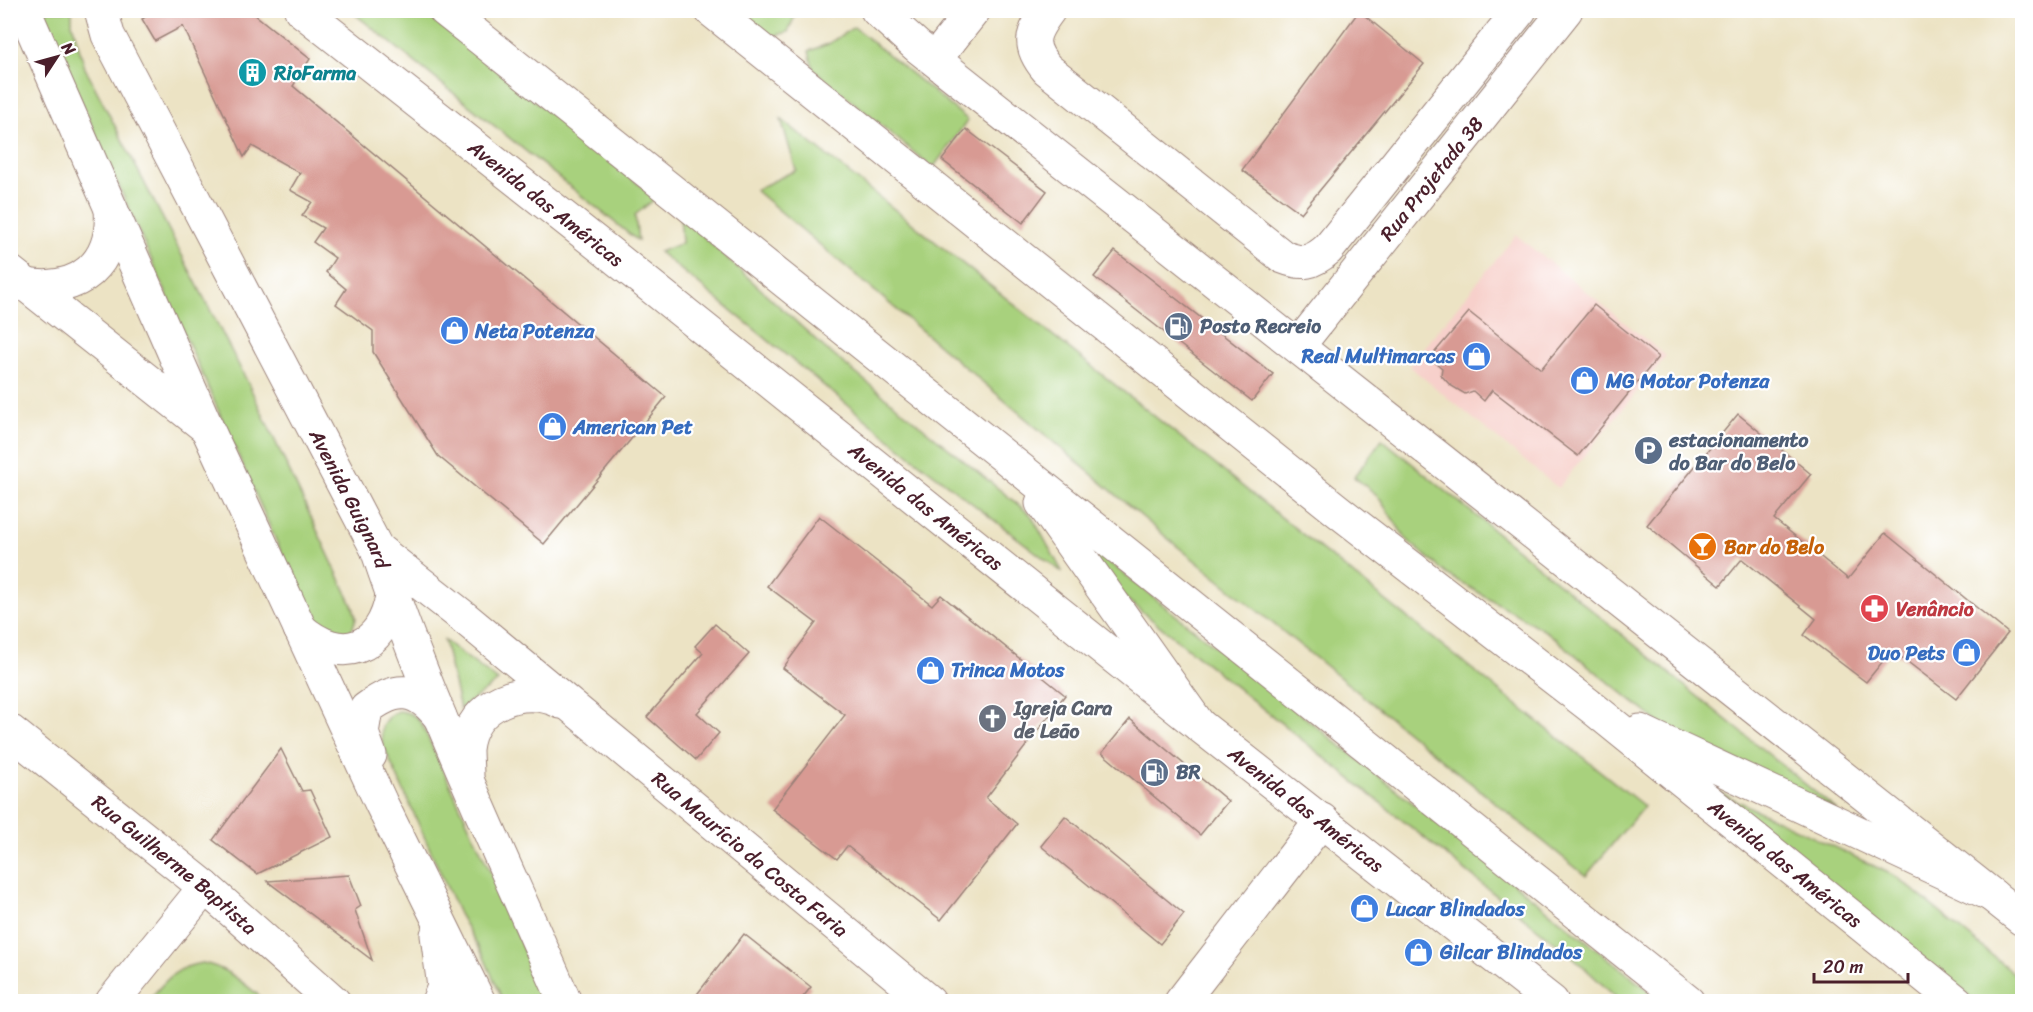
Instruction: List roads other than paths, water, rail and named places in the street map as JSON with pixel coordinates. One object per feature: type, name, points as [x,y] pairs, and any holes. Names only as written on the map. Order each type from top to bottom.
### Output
[{"type":"main road","points":[[24,10],[207,428],[381,802],[479,1002]]},
{"type":"main road","name":"Avenida Guignard","points":[[101,10],[108,35],[377,549],[392,596],[442,718],[565,1002]]},
{"type":"main road","name":"Avenida das Américas","points":[[301,10],[613,256],[1199,725],[1552,1002]]},
{"type":"main road","points":[[445,10],[1021,472],[1688,1002]]},
{"type":"main road","name":"Avenida das Américas","points":[[711,10],[1338,511],[1594,709],[1957,1002]]},
{"type":"main road","points":[[877,10],[935,59],[2022,919]]},
{"type":"main road","points":[[935,59],[974,10]]},
{"type":"main road","points":[[1048,10],[1037,26],[1032,41],[1036,57],[1047,69],[1283,257],[1299,264],[1314,261],[1328,249],[1520,10]]},
{"type":"main road","name":"Rua Projetada 38","points":[[1298,346],[1566,10]]},
{"type":"main road","points":[[18,279],[45,288],[65,285],[83,277],[97,264],[108,247],[112,228],[111,208]]},
{"type":"main road","points":[[18,279],[207,428]]},
{"type":"main road","points":[[1021,472],[1199,725]]},
{"type":"main road","name":"Rua Maurício da Costa Faria","points":[[377,549],[930,1002]]},
{"type":"main road","points":[[300,629],[317,643],[337,650],[359,647],[377,635],[389,617],[392,596]]},
{"type":"main road","points":[[381,802],[382,785],[362,733],[366,709],[383,696],[405,692],[426,699],[442,718]]},
{"type":"main road","name":"Rua Maurício da Costa Faria","points":[[467,777],[466,748],[476,723],[495,703],[520,693],[547,694],[571,707]]},
{"type":"main road","points":[[1594,709],[1992,895]]},
{"type":"main road","name":"Rua Guilherme Baptista","points":[[10,731],[205,887],[334,1002]]},
{"type":"main road","points":[[1181,1002],[1322,820]]},
{"type":"main road","points":[[112,1002],[205,887]]},
{"type":"main road","points":[[432,906],[444,987],[438,1002]]},
{"type":"place","name":"RioFarma","points":[[253,73]]},
{"type":"place","name":"Posto Recreio","points":[[1179,326]]},
{"type":"place","name":"Neta Potenza","points":[[454,331]]},
{"type":"place","name":"Real Multimarcas","points":[[1476,356]]},
{"type":"place","name":"MG Motor Potenza","points":[[1585,381]]},
{"type":"place","name":"American Pet","points":[[552,427]]},
{"type":"place","name":"estacionamento do Bar do Belo","points":[[1648,451]]},
{"type":"place","name":"Bar do Belo","points":[[1703,547]]},
{"type":"place","name":"Venâncio","points":[[1875,609]]},
{"type":"place","name":"Duo Pets","points":[[1966,653]]},
{"type":"place","name":"Trinca Motos","points":[[930,670]]},
{"type":"place","name":"Igreja Cara de Leão","points":[[993,719]]},
{"type":"place","name":"BR","points":[[1155,772]]},
{"type":"place","name":"Lucar Blindados","points":[[1365,909]]},
{"type":"place","name":"Gilcar Blindados","points":[[1419,952]]}]
